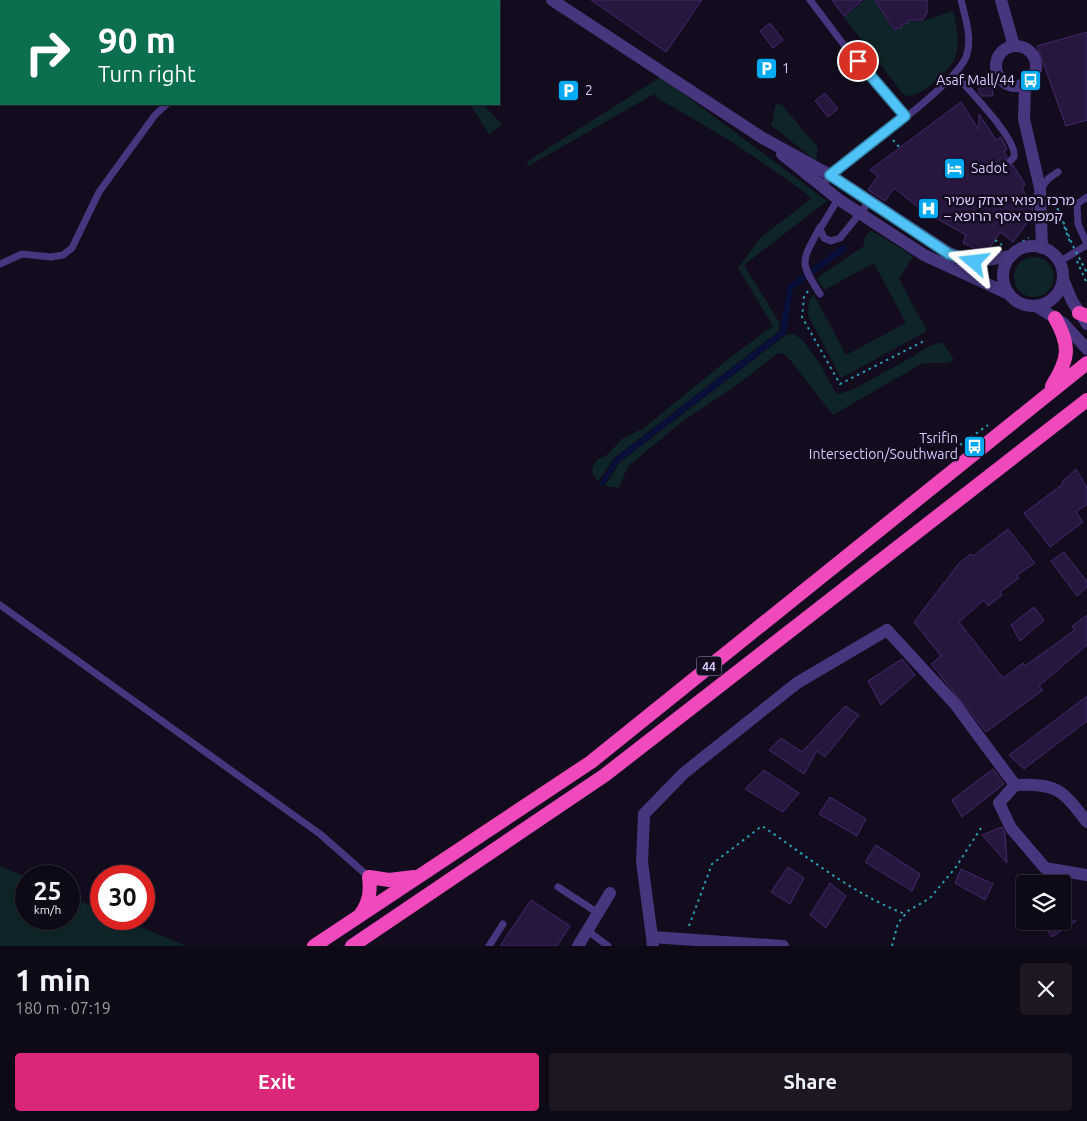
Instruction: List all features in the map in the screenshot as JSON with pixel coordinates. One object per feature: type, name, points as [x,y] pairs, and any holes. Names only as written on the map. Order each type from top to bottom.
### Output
[{"type":"highway","points":[[1046,396],[1062,371],[1066,357],[1067,344],[1055,318]]},
{"type":"highway","name":"44","points":[[314,946],[591,762],[1087,363]]},
{"type":"highway","name":"44","points":[[352,946],[605,775],[1087,400]]},
{"type":"highway","points":[[1064,418],[1087,410]]},
{"type":"highway","points":[[360,916],[367,905],[371,891],[369,877],[388,880],[412,878],[428,870]]},
{"type":"street","points":[[552,0],[761,136],[830,175],[949,254],[963,260],[984,262],[1011,256],[1023,248],[1042,248],[1050,252],[1059,262],[1063,279],[1084,318]]},
{"type":"street","points":[[1001,0],[1014,46]]},
{"type":"street","points":[[1014,46],[1030,51],[1036,62],[1035,74],[1025,84],[1014,86],[1007,84],[998,74],[996,67],[1000,54],[1014,46]]},
{"type":"street","points":[[1025,84],[1024,120],[1040,188],[1042,248]]},
{"type":"street","points":[[761,136],[838,199],[924,255],[1008,294],[1020,304],[1036,306],[1048,303],[1054,298],[1063,279]]},
{"type":"street","points":[[1008,294],[1003,274],[1011,256]]},
{"type":"street","points":[[1036,306],[1055,318],[1087,349]]},
{"type":"street","points":[[783,946],[685,939],[652,941],[642,862],[644,814],[684,773],[797,683],[887,630],[955,704],[1015,785]]},
{"type":"street","points":[[1015,785],[1050,786],[1068,797],[1087,822]]},
{"type":"street","points":[[1015,785],[999,803],[1011,828],[1045,868],[1087,875]]},
{"type":"street","points":[[578,946],[610,893]]},
{"type":"lane","points":[[810,0],[844,44],[905,116]]},
{"type":"lane","points":[[822,187],[830,175],[955,74],[966,56],[969,45],[967,26],[960,0]]},
{"type":"lane","points":[[955,74],[1005,132],[1014,147],[1014,157],[1010,161]]},
{"type":"lane","points":[[0,264],[22,254],[51,257],[63,255],[72,248],[99,192],[155,115],[166,105]]},
{"type":"lane","points":[[1040,188],[1058,172]]},
{"type":"lane","points":[[1059,262],[1087,245],[1078,224],[1077,204],[1087,197]]},
{"type":"lane","points":[[820,294],[805,270],[804,259],[838,199]]},
{"type":"lane","points":[[821,226],[824,238],[836,240],[861,214],[869,202]]},
{"type":"lane","points":[[0,605],[320,834],[369,877]]},
{"type":"lane","points":[[558,887],[598,913]]},
{"type":"lane","points":[[489,946],[503,924]]},
{"type":"lane","points":[[588,931],[608,946]]},
{"type":"path","points":[[1058,211],[1087,273]]},
{"type":"path","points":[[1063,220],[1069,218]]},
{"type":"path","points":[[813,283],[804,297],[802,317],[840,384],[926,340]]},
{"type":"path","points":[[685,939],[712,864],[762,826],[854,889],[883,906],[905,914]]},
{"type":"path","points":[[892,946],[898,922],[905,914],[930,898],[956,867],[981,828]]},
{"type":"green space","points":[[865,0],[874,0],[893,30],[902,27],[908,21],[923,21],[953,11],[958,34],[957,52],[949,68],[942,76],[915,95],[908,96],[903,94],[844,17]]},
{"type":"green space","points":[[661,77],[827,201],[744,265],[779,322],[779,331],[614,458],[598,482],[592,472],[593,466],[598,459],[607,455],[622,439],[644,428],[732,356],[773,326],[738,268],[760,238],[811,199],[806,193],[734,143],[659,99],[654,94],[527,167],[528,161]]},
{"type":"green space","points":[[776,104],[782,105],[818,148],[816,161],[771,125]]},
{"type":"green space","points":[[471,105],[484,105],[502,125],[489,134]]},
{"type":"green space","points":[[871,230],[913,256],[899,279],[927,331],[841,378],[808,315],[809,299],[814,295],[846,355],[906,323],[874,263],[824,290],[817,278],[864,246],[865,237]]},
{"type":"green space","points":[[1038,257],[1045,260],[1051,266],[1054,277],[1053,285],[1045,294],[1038,297],[1030,297],[1023,294],[1015,285],[1014,273],[1017,266],[1026,258]]},
{"type":"green space","points":[[795,334],[803,341],[819,362],[835,392],[839,394],[852,390],[935,344],[943,343],[954,360],[948,363],[923,363],[833,415],[790,360],[784,354],[778,353],[737,385],[683,421],[628,466],[619,488],[605,486],[619,463],[786,335]]},
{"type":"green space","points":[[0,866],[15,872],[15,930],[80,930],[80,901],[90,905],[90,930],[148,930],[186,946],[0,946]]},
{"type":"shaded area","points":[[844,244],[847,250],[793,289],[786,334],[618,463],[604,485],[601,486],[600,483],[615,458],[780,331],[788,285]]},
{"type":"building","points":[[591,0],[702,0],[666,52]]},
{"type":"building","points":[[832,0],[863,0],[844,16]]},
{"type":"building","points":[[875,0],[927,0],[927,13],[923,20],[908,20],[907,24],[902,24],[902,27],[894,30]]},
{"type":"building","points":[[770,23],[783,40],[773,48],[760,31]]},
{"type":"building","points":[[1087,32],[1087,120],[1066,126],[1037,46]]},
{"type":"building","points":[[979,84],[992,85],[993,96],[982,96],[979,93]]},
{"type":"building","points":[[825,93],[838,109],[828,117],[815,101]]},
{"type":"building","points":[[961,102],[979,130],[979,114],[996,140],[1001,137],[1007,149],[1004,152],[1007,156],[1005,163],[1008,166],[1013,165],[1025,184],[1022,189],[1032,204],[1033,215],[1013,242],[1000,232],[988,251],[982,252],[963,243],[966,235],[922,210],[894,188],[885,201],[868,190],[878,176],[870,170]]},
{"type":"building","points":[[1076,469],[1087,488],[1087,504],[1076,512],[1083,522],[1050,547],[1024,513],[1063,484],[1062,482]]},
{"type":"building","points":[[1008,529],[1035,563],[1017,575],[1019,578],[1000,592],[1002,595],[988,606],[984,600],[959,622],[1003,678],[1023,663],[1025,666],[1075,630],[1072,626],[1087,615],[1087,645],[1039,686],[1043,690],[986,732],[931,664],[941,656],[914,622],[960,562],[971,554],[973,556]]},
{"type":"building","points":[[1064,552],[1087,582],[1087,587],[1077,596],[1051,561]]},
{"type":"building","points":[[1034,607],[1044,620],[1020,641],[1011,625]]},
{"type":"building","points":[[902,659],[915,675],[881,705],[868,681]]},
{"type":"building","points":[[1087,696],[1087,721],[1024,769],[1009,755]]},
{"type":"building","points":[[845,706],[859,715],[825,757],[817,751],[804,774],[769,750],[781,738],[802,752]]},
{"type":"building","points":[[993,769],[1004,784],[962,817],[952,800]]},
{"type":"building","points":[[764,770],[799,793],[783,812],[745,789]]},
{"type":"building","points":[[830,797],[866,819],[857,836],[819,814]]},
{"type":"building","points":[[1002,827],[1005,833],[1007,863],[982,835]]},
{"type":"building","points":[[876,845],[920,874],[912,891],[865,862]]},
{"type":"building","points":[[788,867],[804,878],[790,904],[771,892]]},
{"type":"building","points":[[961,869],[993,884],[985,900],[955,883]]},
{"type":"building","points":[[830,883],[846,896],[826,928],[810,915]]},
{"type":"building","points":[[531,900],[570,926],[557,946],[500,946]]},
{"type":"building","points":[[1047,930],[1062,930],[1052,937]]},
{"type":"place","name":"1","points":[[766,68]]},
{"type":"place","name":"Asaf Mall/44","points":[[1031,80]]},
{"type":"place","name":"2","points":[[569,90]]},
{"type":"place","name":"Sadot","points":[[955,168]]},
{"type":"place","name":"מרכז רפואי יצחק שמיר – קמפוס אסף הרופא","points":[[928,208]]},
{"type":"place","name":"Tsrifin Intersection/Southward","points":[[974,446]]},
{"type":"route","points":[[858,61],[905,116],[830,175],[949,254],[974,262]]}]
